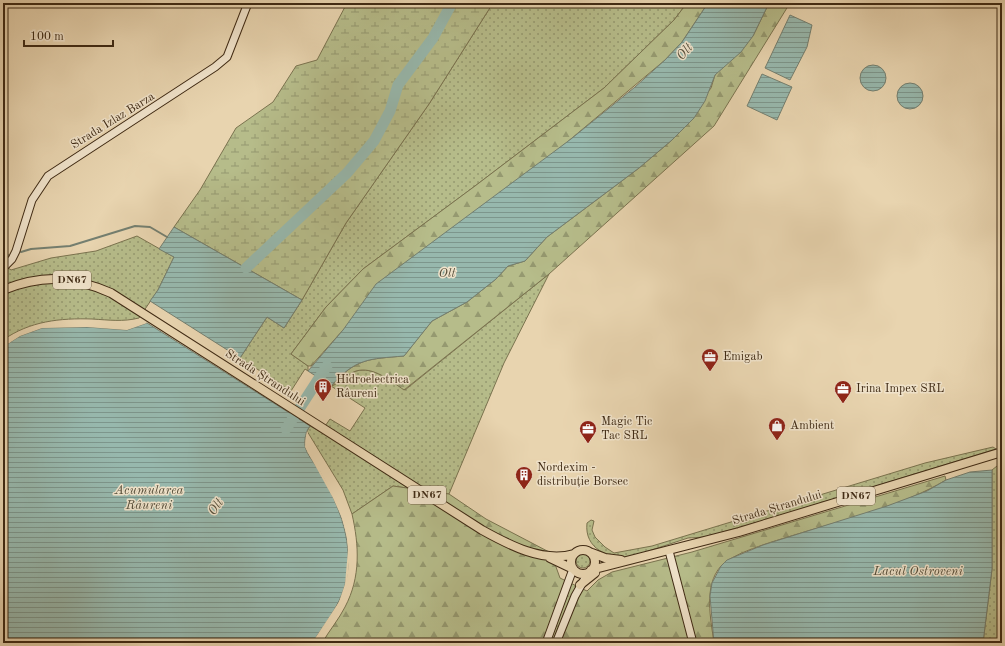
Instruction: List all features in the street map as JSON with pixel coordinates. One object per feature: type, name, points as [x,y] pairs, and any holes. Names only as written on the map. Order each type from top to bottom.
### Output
[{"type":"main road","name":"Strada Izlaz Barza","points":[[3,268],[14,255],[32,200],[48,176],[215,67],[227,57],[248,3]]},
{"type":"main road","name":"Strada Ștrandului","points":[[3,290],[38,279],[50,278],[86,283],[111,294],[142,312],[482,530],[509,544],[548,556],[580,573],[669,551],[773,522],[1002,452]]},
{"type":"main road","name":"Strada Ștrandului","points":[[548,556],[574,554],[585,550],[605,558],[626,561]]},
{"type":"main road","points":[[669,551],[693,643]]},
{"type":"main road","points":[[556,643],[580,585],[595,564],[592,553]]},
{"type":"main road","points":[[546,643],[573,569],[571,561],[574,554]]},
{"type":"main road","points":[[558,561],[566,570],[568,584]]},
{"type":"main road","points":[[580,585],[588,577],[606,566]]},
{"type":"green space","points":[[347,3],[493,3],[429,104],[346,223],[302,300],[174,227],[200,190],[236,128],[273,102],[296,66],[317,60]]},
{"type":"green space","points":[[493,3],[687,3],[674,20],[604,88],[363,269],[326,307],[291,354],[308,366],[308,371],[305,369],[291,391],[240,358],[267,317],[284,328],[302,300],[346,223],[429,104]]},
{"type":"green space","points":[[687,3],[708,3],[682,42],[665,60],[343,330],[311,366],[308,366],[291,354],[326,307],[363,269],[604,88],[674,20]]},
{"type":"green space","points":[[769,3],[790,3],[714,126],[549,274],[404,390],[382,375],[375,372],[362,370],[353,372],[338,383],[331,386],[348,370],[356,365],[372,359],[404,356],[432,321],[467,302],[496,279],[508,266],[525,261],[547,237],[639,168],[672,140],[711,88],[715,75],[753,36]]},
{"type":"green space","points":[[137,236],[174,257],[158,290],[139,318],[122,320],[57,320],[24,329],[3,340],[3,264],[11,270],[51,258],[96,251]]},
{"type":"green space","points":[[549,274],[504,363],[449,494],[393,486],[352,514],[343,490],[307,431],[310,426],[321,432],[330,419],[350,431],[365,408],[331,386],[338,383],[353,372],[362,370],[375,372],[382,375],[405,390]]},
{"type":"green space","points":[[993,447],[996,449],[765,520],[705,537],[688,538],[630,557],[606,554],[594,546],[587,532],[587,523],[591,520],[594,521],[592,530],[595,537],[605,547],[614,553],[652,546],[925,463]]},
{"type":"green space","points":[[1002,462],[1002,643],[983,643],[992,569],[992,470]]},
{"type":"green space","points":[[945,476],[946,480],[912,497],[857,516],[758,546],[727,561],[715,574],[710,593],[710,614],[714,643],[322,643],[343,612],[354,584],[357,549],[352,514],[393,486],[449,494],[486,519],[551,553],[560,578],[587,591],[598,580],[612,572],[692,552]]},
{"type":"green space","points":[[580,554],[586,554],[590,558],[590,564],[586,568],[580,568],[576,564],[576,558]]},
{"type":"water","name":"Olt","points":[[708,3],[769,3],[753,36],[741,52],[715,75],[705,101],[694,118],[672,140],[639,168],[547,237],[525,261],[508,266],[496,279],[467,302],[432,321],[404,356],[372,359],[356,365],[348,370],[331,386],[308,371],[343,330],[376,284],[571,139],[635,87],[665,60],[682,42]]},
{"type":"water","points":[[790,15],[812,25],[807,47],[790,80],[765,68]]},
{"type":"water","points":[[873,65],[882,69],[886,78],[882,87],[873,91],[864,87],[860,78],[864,69]]},
{"type":"water","points":[[762,74],[792,87],[777,120],[747,106]]},
{"type":"water","points":[[910,83],[919,87],[923,96],[919,105],[910,109],[901,105],[897,96],[901,87]]},
{"type":"water","points":[[174,227],[302,300],[284,328],[267,317],[240,358],[150,301],[158,290],[174,257],[159,249]]},
{"type":"water","name":"Acumularea Râureni","points":[[147,323],[310,426],[307,430],[305,438],[306,449],[334,499],[344,527],[348,555],[348,570],[345,585],[339,601],[331,616],[312,643],[3,643],[3,347],[20,336],[42,328],[87,327],[127,330]]},
{"type":"water","name":"Lacul Ostroveni","points":[[992,470],[992,569],[983,643],[714,643],[710,596],[712,583],[721,566],[727,560],[763,545],[887,506],[927,491],[946,480],[970,472]]},
{"type":"pier","points":[[144,322],[147,323],[127,330],[87,327],[42,328],[20,336],[3,347],[3,345],[19,335],[42,326],[87,325],[127,328]]},
{"type":"pier","points":[[307,431],[307,447],[335,497],[344,518],[349,537],[350,550],[347,585],[341,603],[315,643],[312,643],[339,602],[345,584],[348,550],[347,537],[342,518],[333,498],[305,447]]},
{"type":"waterway","points":[[246,268],[347,173],[374,141],[390,111],[398,85],[433,38],[452,3]]},
{"type":"waterway","points":[[21,252],[31,249],[70,246],[135,226],[150,227],[167,237]]},
{"type":"waterway","points":[[3,257],[8,255]]},
{"type":"waterway","name":"Olt","points":[[286,429],[327,366]]},
{"type":"place","name":"Emigab","points":[[710,372]]},
{"type":"place","name":"Hidroelectrica Râureni","points":[[323,402]]},
{"type":"place","name":"Irina Impex SRL","points":[[843,404]]},
{"type":"place","name":"Ambient","points":[[777,441]]},
{"type":"place","name":"Magic Tic Tac SRL","points":[[588,444]]},
{"type":"place","name":"Nordexim - distribuție Borsec","points":[[524,490]]}]
